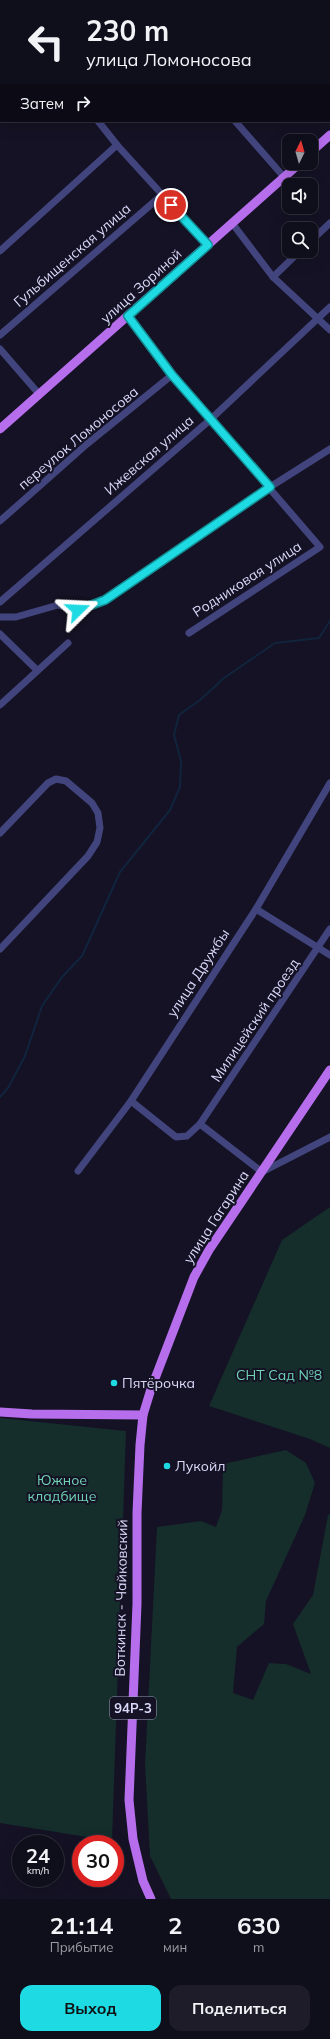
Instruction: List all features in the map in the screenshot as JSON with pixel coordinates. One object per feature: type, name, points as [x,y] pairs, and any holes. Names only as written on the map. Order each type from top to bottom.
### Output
[{"type":"main road","points":[[318,146],[330,135]]},
{"type":"main road","name":"улица Зориной","points":[[0,429],[292,170]]},
{"type":"main road","name":"улица Гагарина","points":[[143,1415],[151,1389],[194,1277],[209,1250],[330,1070]]},
{"type":"main road","points":[[0,1412],[32,1414],[143,1415]]},
{"type":"main road","name":"Воткинск - Чайковский","points":[[143,1415],[137,1513],[137,1604],[129,1800],[133,1838],[143,1881],[150,1899]]},
{"type":"street","points":[[99,122],[117,145],[208,245]]},
{"type":"street","points":[[236,122],[284,177]]},
{"type":"street","points":[[0,251],[117,145]]},
{"type":"street","name":"Гульбищенская улица","points":[[0,334],[162,195]]},
{"type":"street","points":[[232,223],[273,277],[330,330]]},
{"type":"street","points":[[318,234],[330,223]]},
{"type":"street","points":[[273,277],[293,258]]},
{"type":"street","name":"Ижевская улица","points":[[0,602],[211,419],[330,307]]},
{"type":"street","points":[[128,316],[172,375],[270,487]]},
{"type":"street","points":[[0,349],[39,394]]},
{"type":"street","name":"переулок Ломоносова","points":[[0,521],[87,444],[172,375]]},
{"type":"street","points":[[0,617],[16,617],[58,605],[78,610],[105,600],[270,487],[330,449]]},
{"type":"street","name":"Родниковая улица","points":[[189,633],[320,547],[270,487]]},
{"type":"street","points":[[0,634],[37,670]]},
{"type":"street","points":[[0,705],[68,643]]},
{"type":"street","points":[[0,833],[48,783],[56,779],[66,781],[92,803],[98,813],[100,828],[97,842],[88,856],[0,949]]},
{"type":"street","name":"улица Дружбы","points":[[78,1171],[131,1100],[256,909],[330,783]]},
{"type":"street","points":[[256,909],[330,955]]},
{"type":"street","name":"Милицейский проезд","points":[[131,1100],[176,1137],[187,1136],[200,1124],[319,948],[330,929]]},
{"type":"street","points":[[200,1124],[262,1172],[330,1137]]},
{"type":"green space","name":"СНТ Сад №8","points":[[330,1207],[330,1448],[310,1439],[209,1406],[282,1240]]},
{"type":"green space","name":"Южное кладбище","points":[[0,1418],[126,1431],[112,1835],[75,1835],[0,1823]]},
{"type":"green space","points":[[286,1450],[306,1463],[315,1483],[305,1515],[266,1601],[264,1624],[237,1647],[233,1693],[253,1700],[269,1663],[286,1664],[311,1674],[293,1624],[313,1595],[328,1515],[330,1514],[330,1899],[171,1899],[150,1856],[145,1764],[157,1527],[201,1521],[216,1527],[222,1510],[223,1464]]},
{"type":"waterway","points":[[0,1097],[8,1088],[25,1056],[42,1006],[62,977],[82,956],[120,872],[170,810],[180,787],[181,761],[174,735],[179,715],[200,700],[224,678],[275,643],[319,638],[330,621]]},
{"type":"place","name":"Пятёрочка","points":[[114,1383]]},
{"type":"place","name":"Лукойл","points":[[167,1466]]},
{"type":"route","points":[[78,610],[105,600],[270,487],[172,375],[128,316],[208,245],[171,205]]}]
